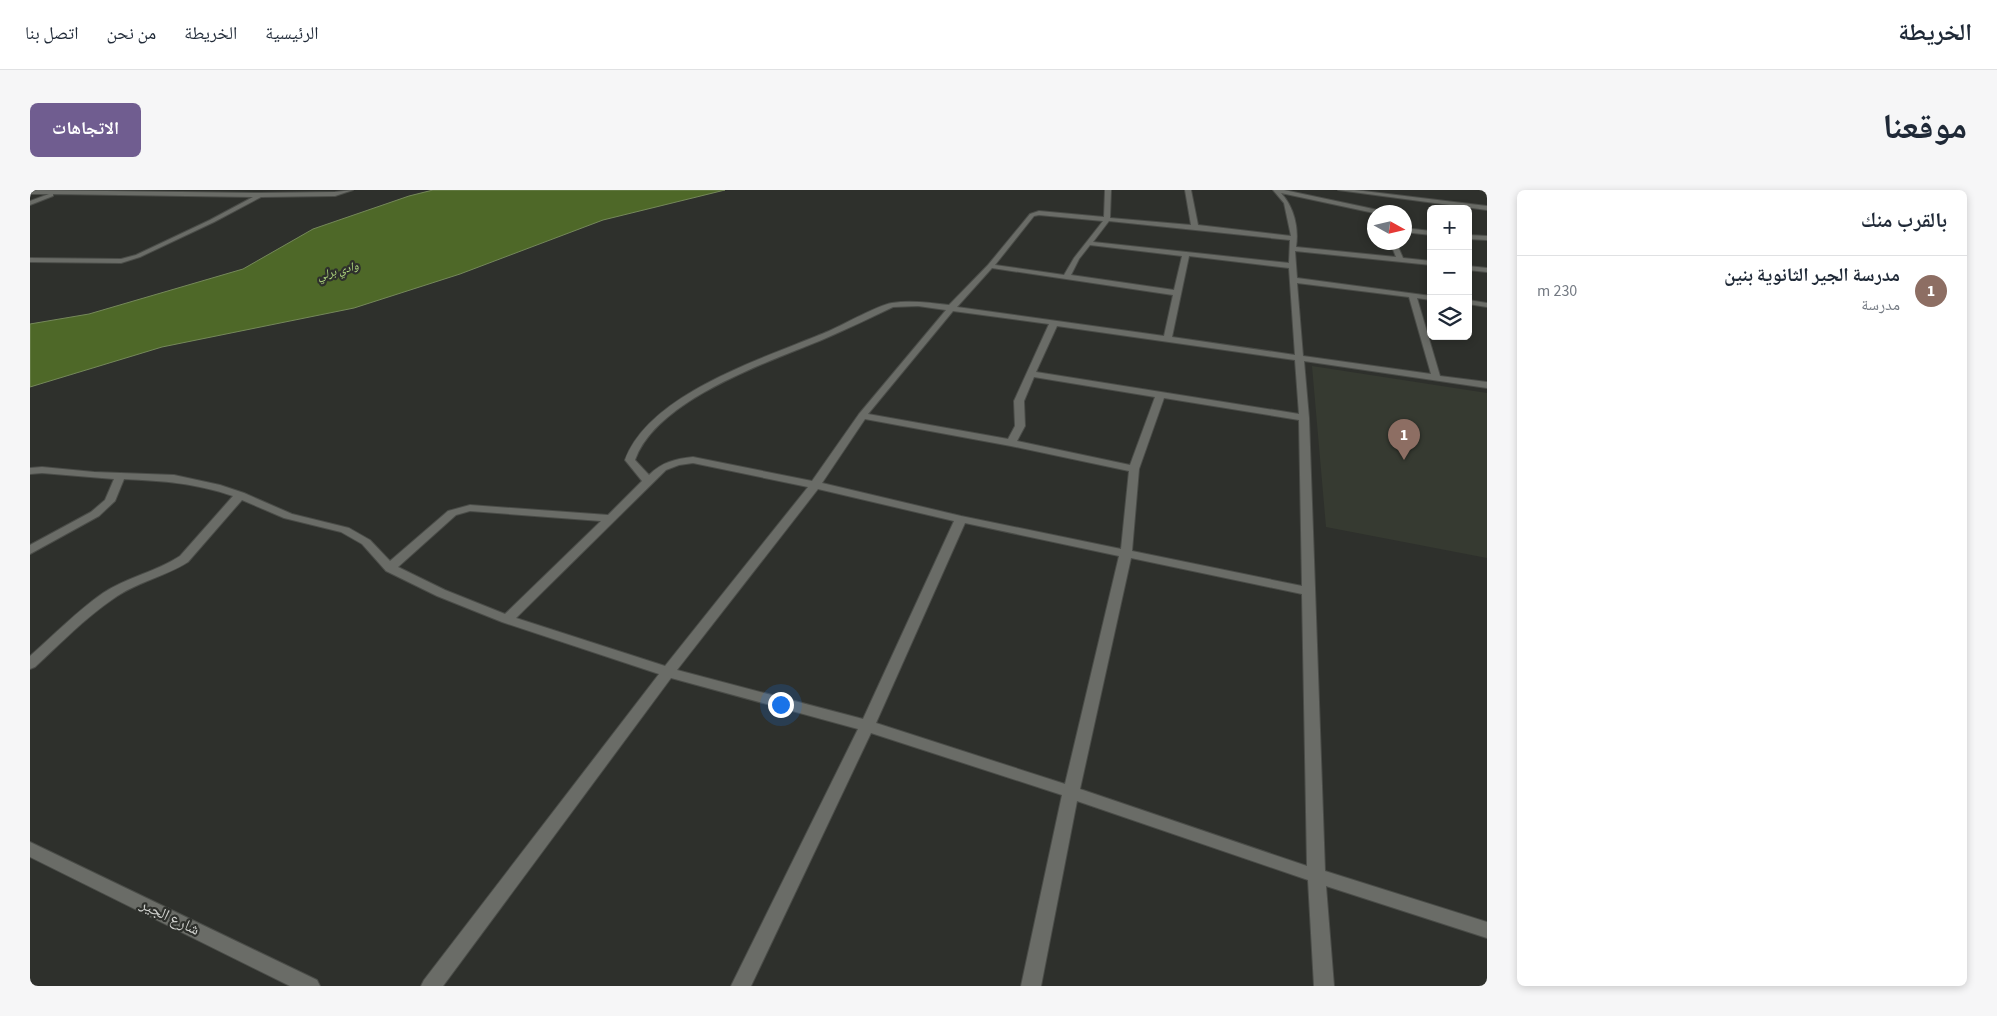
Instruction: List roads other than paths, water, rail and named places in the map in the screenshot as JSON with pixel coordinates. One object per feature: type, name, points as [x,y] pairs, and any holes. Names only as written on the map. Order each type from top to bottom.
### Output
[{"type":"street","points":[[30,203],[65,190]]},
{"type":"street","points":[[30,260],[121,261],[138,256],[204,225],[268,190]]},
{"type":"street","points":[[30,192],[207,192],[259,195],[335,194],[350,190]]},
{"type":"street","points":[[1066,278],[1076,259],[1108,219],[1108,190]]},
{"type":"street","points":[[1188,190],[1195,226]]},
{"type":"street","points":[[1276,190],[1367,210]]},
{"type":"street","points":[[1276,190],[1283,197],[1289,208],[1304,418],[1307,591],[1316,876],[1324,986]]},
{"type":"street","points":[[1341,190],[1487,208]]},
{"type":"street","points":[[431,986],[668,672],[815,485],[862,416],[950,308],[990,266],[1034,214],[1195,226],[1400,260],[1427,263]]},
{"type":"street","points":[[1412,231],[1427,233]]},
{"type":"street","points":[[1088,243],[1292,266]]},
{"type":"street","points":[[1396,250],[1400,260]]},
{"type":"street","points":[[1167,340],[1186,255]]},
{"type":"street","points":[[990,266],[1178,293]]},
{"type":"street","points":[[1472,268],[1487,270]]},
{"type":"street","points":[[1293,280],[1427,298]]},
{"type":"street","points":[[1412,296],[1437,379]]},
{"type":"street","points":[[1472,303],[1487,305]]},
{"type":"street","points":[[647,480],[630,460],[637,443],[677,406],[695,394],[743,369],[820,338],[892,305],[918,304],[950,308],[1487,386]]},
{"type":"street","points":[[1011,442],[1020,426],[1019,401],[1054,324]]},
{"type":"street","points":[[1032,374],[1304,418]]},
{"type":"street","points":[[1031,986],[1070,792],[1126,553],[1134,469],[1160,396]]},
{"type":"street","points":[[862,416],[1011,442],[1134,469]]},
{"type":"street","points":[[507,619],[647,480],[662,468],[677,462],[693,460],[815,485],[962,519],[1307,591]]},
{"type":"street","points":[[30,471],[42,470],[174,478],[216,487],[240,495],[288,516],[345,530],[366,542],[390,568],[441,593],[507,619],[668,672],[867,726],[1070,792],[1316,876],[1487,930]]},
{"type":"street","points":[[30,550],[95,514],[110,501],[120,476]]},
{"type":"street","points":[[30,664],[66,630],[108,596],[138,578],[173,566],[184,559],[240,495]]},
{"type":"street","points":[[390,568],[452,513],[460,509],[609,518]]},
{"type":"street","points":[[741,986],[867,726],[962,519]]},
{"type":"street","name":"شارع الجير","points":[[30,849],[310,986]]},
{"type":"water","name":"وادي برلي","points":[[433,190],[725,190],[603,220],[460,274],[354,308],[162,347],[30,387],[30,324],[89,314],[243,269],[313,229],[409,196]]},
{"type":"place","name":"مدرسة الجير الثانوية بنين","points":[[1404,460]]}]
